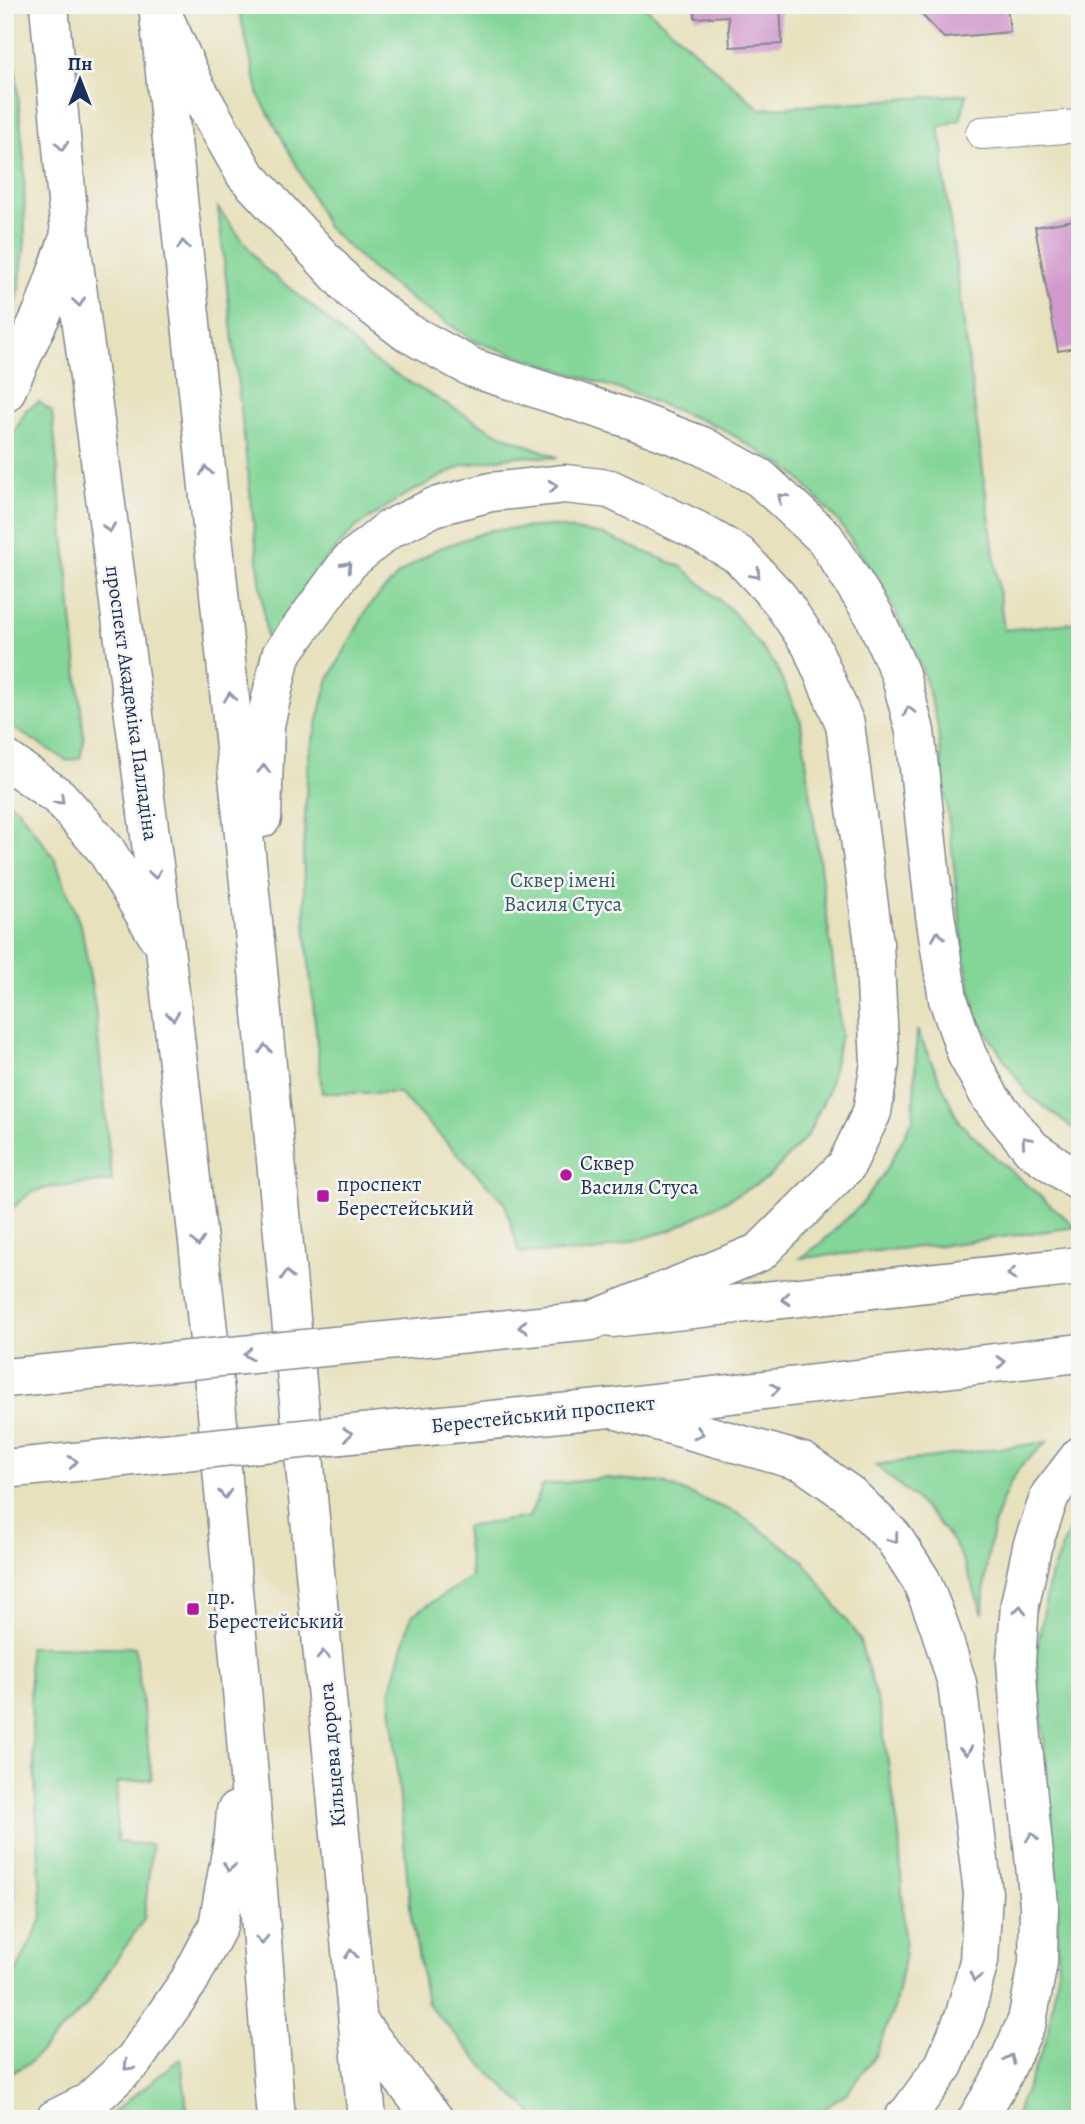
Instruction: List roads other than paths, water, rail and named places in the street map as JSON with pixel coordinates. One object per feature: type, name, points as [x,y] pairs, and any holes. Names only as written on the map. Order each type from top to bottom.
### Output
[{"type":"main road","name":"проспект Академіка Палладіна","points":[[49,5],[70,234],[165,948],[216,1402],[243,1701]]},
{"type":"main road","points":[[158,5],[257,960]]},
{"type":"main road","points":[[158,5],[195,86],[245,174],[353,291],[405,331],[473,368],[636,421],[702,446],[760,478],[825,538],[874,615],[900,674],[915,731],[935,915],[948,999],[967,1055],[991,1099],[1032,1149],[1080,1182]]},
{"type":"main road","points":[[5,393],[44,309],[70,234]]},
{"type":"main road","points":[[257,960],[265,725],[281,655],[349,562],[388,530],[434,507],[491,492],[565,484],[610,489],[696,530],[739,555],[755,572],[779,598],[811,645],[845,724],[874,944],[880,1063],[872,1112],[846,1166],[760,1252],[591,1321]]},
{"type":"main road","points":[[5,759],[59,797],[106,850],[165,948]]},
{"type":"main road","name":"Кільцева дорога","points":[[257,960],[367,2119]]},
{"type":"main road","points":[[5,1378],[591,1321],[1080,1266]]},
{"type":"main road","name":"Берестейський проспект","points":[[5,1469],[610,1408],[1080,1353]]},
{"type":"main road","points":[[610,1408],[803,1462],[850,1495],[893,1536],[921,1580],[939,1625],[957,1683],[983,1893],[979,1961],[965,2015],[944,2065],[903,2119]]},
{"type":"main road","points":[[977,2119],[1002,2079],[1027,2021],[1038,1963],[1039,1905],[1016,1661],[1020,1604],[1032,1547],[1050,1495],[1080,1455]]},
{"type":"main road","points":[[55,2119],[89,2102],[134,2060],[189,1981],[218,1926],[234,1835],[243,1701]]},
{"type":"main road","points":[[243,1701],[276,2119]]},
{"type":"main road","points":[[358,2022],[434,2119]]},
{"type":"street","points":[[982,133],[1080,125]]},
{"type":"place","name":"Сквер Василя Стуса","points":[[566,1175]]},
{"type":"place","name":"проспект Берестейський","points":[[323,1196]]},
{"type":"place","name":"пр. Берестейський","points":[[193,1609]]},
{"type":"park label","name":"Сквер імені Василя Стуса","points":[[563,892]]}]
